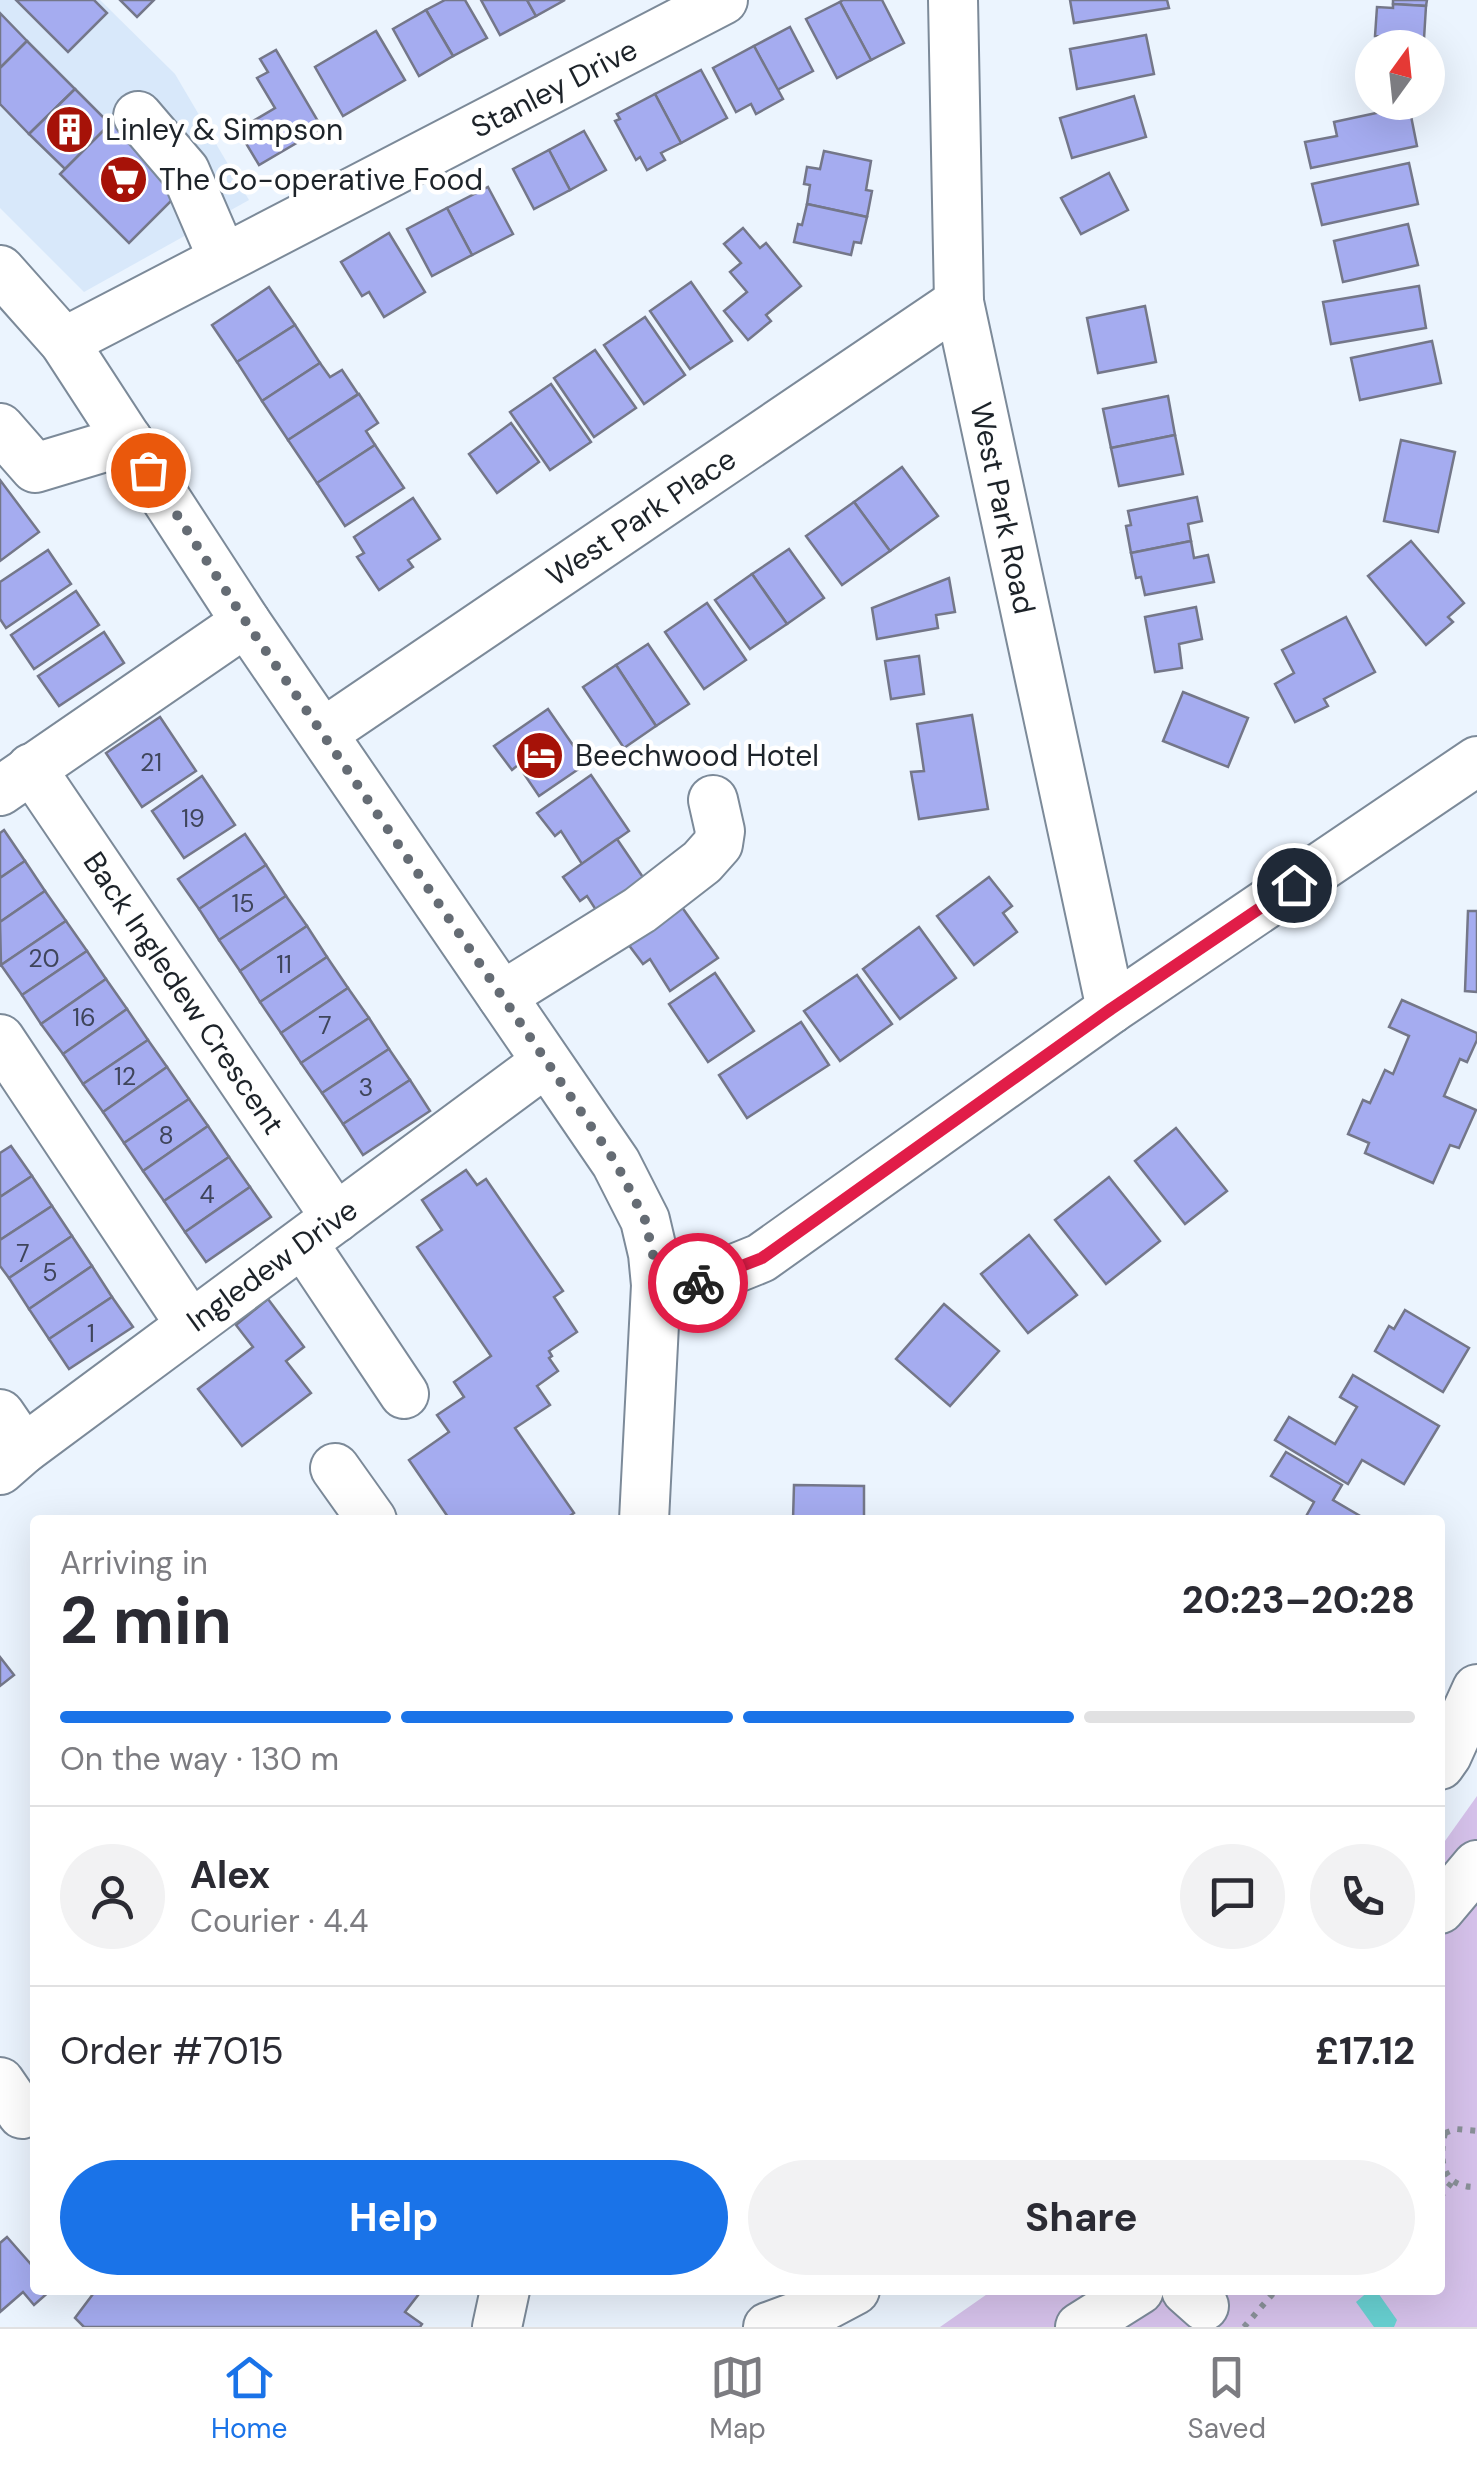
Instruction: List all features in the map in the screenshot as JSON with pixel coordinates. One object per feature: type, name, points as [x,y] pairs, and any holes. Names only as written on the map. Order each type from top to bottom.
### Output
[{"type":"street","name":"Stanley Drive","points":[[64,342],[723,0]]},
{"type":"street","name":"West Park Road","points":[[953,0],[959,302],[1111,1009]]},
{"type":"street","points":[[138,116],[185,171],[223,260]]},
{"type":"street","points":[[0,270],[64,342],[246,622],[616,1163],[645,1220],[656,1285],[644,1515]]},
{"type":"street","name":"West Park Place","points":[[323,733],[959,302]]},
{"type":"street","points":[[0,428],[35,468],[128,440]]},
{"type":"street","points":[[16,779],[246,622]]},
{"type":"street","points":[[656,1285],[694,1285],[762,1258],[1111,1009],[1477,761]]},
{"type":"street","name":"Back Ingledew Crescent","points":[[16,779],[320,1230],[404,1394]]},
{"type":"street","points":[[502,996],[640,910],[712,852],[720,831],[713,800]]},
{"type":"street","points":[[0,1039],[190,1324]]},
{"type":"street","name":"Ingledew Drive","points":[[8,1445],[190,1324],[546,1062]]},
{"type":"street","points":[[334,1468],[368,1515]]},
{"type":"street","points":[[1445,1758],[1477,1689]]},
{"type":"street","points":[[1445,1904],[1477,1865]]},
{"type":"street","points":[[498,2327],[505,2295]]},
{"type":"street","points":[[768,2327],[846,2295]]},
{"type":"street","points":[[1080,2327],[1131,2295]]},
{"type":"path","points":[[1445,2131],[1477,2131]]},
{"type":"path","points":[[1445,2168],[1452,2182],[1477,2187]]},
{"type":"path","points":[[1445,2191],[1452,2182]]},
{"type":"path","points":[[1211,2308],[1258,2295]]},
{"type":"shaded area","points":[[0,0],[100,0],[175,74],[249,200],[84,292],[0,208]]},
{"type":"shaded area","points":[[1477,1796],[1477,2327],[940,2327],[986,2295],[1445,2295],[1445,1841]]},
{"type":"water","points":[[1364,2295],[1380,2295],[1397,2320],[1394,2327],[1374,2327],[1356,2302]]},
{"type":"building","points":[[16,0],[94,0],[107,13],[68,52]]},
{"type":"building","points":[[120,0],[154,0],[137,17]]},
{"type":"building","points":[[445,0],[465,0],[487,38],[453,56],[426,10]]},
{"type":"building","points":[[481,0],[527,0],[536,16],[500,35]]},
{"type":"building","points":[[527,0],[565,0],[536,16]]},
{"type":"building","points":[[882,0],[904,43],[871,60],[840,2]]},
{"type":"building","points":[[1070,0],[1167,0],[1169,8],[1074,23]]},
{"type":"building","points":[[1393,0],[1427,0],[1426,6],[1393,4]]},
{"type":"building","points":[[840,2],[871,60],[837,78],[806,19]]},
{"type":"building","points":[[1393,4],[1426,6],[1425,30],[1375,30],[1377,7],[1393,8]]},
{"type":"building","points":[[426,10],[453,56],[419,76],[393,29]]},
{"type":"building","points":[[0,13],[27,41],[0,68]]},
{"type":"building","points":[[790,27],[813,71],[777,90],[754,46]]},
{"type":"building","points":[[376,31],[405,80],[343,116],[315,67]]},
{"type":"building","points":[[1146,35],[1154,74],[1077,89],[1070,49]]},
{"type":"building","points":[[27,41],[75,89],[29,134],[0,104],[0,68]]},
{"type":"building","points":[[754,46],[783,99],[756,114],[751,104],[736,112],[713,68]]},
{"type":"building","points":[[276,50],[322,128],[259,165],[238,130],[275,108],[257,78],[268,72],[260,59]]},
{"type":"building","points":[[701,70],[727,118],[681,143],[655,94]]},
{"type":"building","name":"Linley & Simpson","points":[[75,89],[110,124],[65,169],[29,134]]},
{"type":"building","points":[[655,94],[681,143],[661,153],[665,160],[647,170],[640,157],[636,160],[615,121],[620,119],[617,114]]},
{"type":"building","points":[[1134,96],[1146,137],[1072,158],[1060,118]]},
{"type":"building","name":"The Co-operative Food","points":[[118,116],[187,185],[129,243],[60,174]]},
{"type":"building","points":[[1355,118],[1412,120],[1417,146],[1311,168],[1305,142],[1337,136],[1334,122]]},
{"type":"building","points":[[584,131],[606,170],[570,190],[549,150]]},
{"type":"building","points":[[549,150],[570,190],[534,209],[513,169]]},
{"type":"building","points":[[824,151],[871,161],[866,190],[872,191],[867,217],[807,204],[807,167],[820,169]]},
{"type":"building","points":[[1409,163],[1418,204],[1322,225],[1312,184]]},
{"type":"building","points":[[1109,173],[1128,210],[1081,234],[1061,198]]},
{"type":"building","points":[[488,187],[513,234],[472,255],[447,208]]},
{"type":"building","points":[[807,204],[867,217],[861,243],[854,242],[851,255],[794,242]]},
{"type":"building","points":[[447,208],[472,255],[432,276],[407,229]]},
{"type":"building","points":[[1408,224],[1418,265],[1343,282],[1334,241]]},
{"type":"building","points":[[743,228],[760,248],[766,243],[801,286],[766,315],[771,321],[748,340],[724,311],[747,292],[730,272],[741,263],[724,244]]},
{"type":"building","points":[[389,233],[425,292],[384,317],[369,292],[362,296],[341,262]]},
{"type":"building","points":[[691,282],[732,341],[690,369],[650,311]]},
{"type":"building","points":[[1419,286],[1426,328],[1331,344],[1323,302]]},
{"type":"building","points":[[269,287],[295,325],[237,362],[212,325]]},
{"type":"building","points":[[1145,306],[1156,362],[1098,373],[1087,318]]},
{"type":"building","points":[[645,317],[685,375],[644,404],[604,345]]},
{"type":"building","points":[[295,325],[320,363],[262,401],[237,362]]},
{"type":"building","points":[[1432,341],[1441,383],[1360,400],[1351,358]]},
{"type":"building","points":[[595,350],[636,408],[594,437],[554,378]]},
{"type":"building","points":[[320,363],[330,377],[342,370],[358,394],[288,440],[262,401]]},
{"type":"building","points":[[551,384],[591,442],[550,470],[510,412]]},
{"type":"building","points":[[359,394],[378,423],[366,431],[375,445],[317,483],[288,440]]},
{"type":"building","points":[[1168,396],[1175,435],[1111,448],[1103,409]]},
{"type":"building","points":[[511,423],[539,462],[497,493],[469,454]]},
{"type":"building","points":[[1175,435],[1183,474],[1119,486],[1111,448]]},
{"type":"building","points":[[1401,440],[1455,452],[1438,532],[1384,521]]},
{"type":"building","points":[[375,445],[404,488],[345,526],[317,483]]},
{"type":"building","points":[[902,467],[938,516],[890,551],[854,502]]},
{"type":"building","points":[[0,480],[39,532],[0,561]]},
{"type":"building","points":[[1197,497],[1202,521],[1188,524],[1191,541],[1131,553],[1126,526],[1131,525],[1128,511]]},
{"type":"building","points":[[413,498],[440,539],[408,560],[413,567],[379,590],[357,557],[364,553],[354,537]]},
{"type":"building","points":[[854,502],[890,551],[842,585],[806,536]]},
{"type":"building","points":[[1191,541],[1194,558],[1208,555],[1214,582],[1145,595],[1141,577],[1136,578],[1131,553]]},
{"type":"building","points":[[1411,541],[1464,603],[1448,617],[1453,622],[1426,645],[1368,576]]},
{"type":"building","points":[[789,549],[824,598],[787,624],[752,574]]},
{"type":"building","points":[[48,550],[71,584],[6,628],[0,619],[0,582]]},
{"type":"building","points":[[752,574],[787,624],[750,649],[715,600]]},
{"type":"building","points":[[949,578],[955,612],[936,615],[938,628],[877,639],[872,608]]},
{"type":"building","points":[[76,591],[99,625],[34,669],[11,635]]},
{"type":"building","points":[[707,603],[746,660],[704,689],[665,632]]},
{"type":"building","points":[[1196,607],[1202,639],[1179,644],[1182,668],[1155,672],[1145,617]]},
{"type":"building","points":[[1346,617],[1375,672],[1324,699],[1328,706],[1295,722],[1275,684],[1294,673],[1282,650]]},
{"type":"building","points":[[104,632],[124,663],[59,706],[38,676]]},
{"type":"building","points":[[648,644],[689,704],[656,726],[616,665]]},
{"type":"building","points":[[919,656],[924,694],[891,699],[885,661]]},
{"type":"building","points":[[616,665],[656,726],[624,748],[583,687]]},
{"type":"building","points":[[1183,692],[1248,718],[1228,767],[1163,741]]},
{"type":"building","name":"Beechwood Hotel","points":[[548,709],[586,764],[539,796],[518,765],[512,770],[494,746]]},
{"type":"building","points":[[972,715],[988,809],[919,819],[911,772],[924,771],[917,724]]},
{"type":"building","points":[[160,717],[196,771],[142,807],[106,753]]},
{"type":"building","points":[[591,775],[629,831],[582,864],[561,831],[555,836],[537,813]]},
{"type":"building","points":[[202,776],[235,825],[184,858],[152,811]]},
{"type":"building","points":[[4,830],[25,861],[0,878],[0,833]]},
{"type":"building","points":[[245,834],[266,865],[199,909],[178,879]]},
{"type":"building","points":[[617,839],[655,895],[607,927],[587,896],[580,901],[563,877]]},
{"type":"building","points":[[25,861],[45,891],[0,922],[0,878]]},
{"type":"building","points":[[266,865],[286,896],[219,940],[199,909]]},
{"type":"building","points":[[989,877],[1012,906],[1003,913],[1017,932],[974,965],[937,916]]},
{"type":"building","points":[[45,891],[66,921],[1,965],[0,922]]},
{"type":"building","points":[[286,896],[307,926],[240,971],[219,940]]},
{"type":"building","points":[[679,903],[718,958],[670,991],[650,959],[643,964],[625,940]]},
{"type":"building","points":[[1468,911],[1477,911],[1477,992],[1465,991]]},
{"type":"building","points":[[66,921],[87,951],[22,995],[1,965]]},
{"type":"building","points":[[307,926],[327,957],[260,1002],[240,971]]},
{"type":"building","points":[[919,927],[956,978],[900,1019],[863,969]]},
{"type":"building","points":[[87,951],[106,979],[41,1024],[22,995]]},
{"type":"building","points":[[327,957],[348,988],[281,1033],[260,1002]]},
{"type":"building","points":[[715,973],[754,1031],[708,1062],[669,1004]]},
{"type":"building","points":[[857,975],[892,1024],[840,1061],[804,1011]]},
{"type":"building","points":[[106,979],[127,1009],[63,1054],[41,1024]]},
{"type":"building","points":[[348,988],[369,1018],[301,1063],[281,1033]]},
{"type":"building","points":[[1402,1000],[1477,1033],[1467,1062],[1460,1059],[1444,1096],[1476,1110],[1459,1148],[1450,1145],[1433,1183],[1365,1153],[1369,1143],[1348,1134],[1363,1100],[1370,1103],[1385,1070],[1393,1074],[1409,1036],[1389,1027]]},
{"type":"building","points":[[127,1009],[148,1040],[83,1084],[63,1054]]},
{"type":"building","points":[[369,1018],[389,1049],[322,1093],[301,1063]]},
{"type":"building","points":[[801,1022],[829,1065],[747,1118],[719,1075]]},
{"type":"building","points":[[148,1040],[167,1067],[103,1112],[83,1084]]},
{"type":"building","points":[[389,1049],[410,1080],[343,1124],[322,1093]]},
{"type":"building","points":[[167,1067],[189,1099],[124,1143],[103,1112]]},
{"type":"building","points":[[410,1080],[430,1111],[363,1155],[343,1124]]},
{"type":"building","points":[[189,1099],[208,1126],[143,1171],[124,1143]]},
{"type":"building","points":[[208,1126],[229,1157],[164,1201],[143,1171]]},
{"type":"building","points":[[1176,1128],[1227,1191],[1185,1224],[1135,1161]]},
{"type":"building","points":[[11,1146],[32,1176],[0,1197],[0,1153]]},
{"type":"building","points":[[229,1157],[250,1187],[185,1232],[164,1201]]},
{"type":"building","points":[[466,1170],[477,1185],[486,1179],[563,1291],[554,1297],[577,1332],[549,1351],[558,1371],[537,1386],[550,1405],[515,1428],[574,1513],[571,1515],[447,1515],[409,1460],[449,1432],[437,1415],[464,1397],[454,1382],[491,1356],[417,1247],[442,1230],[422,1200]]},
{"type":"building","points":[[32,1176],[52,1206],[0,1240],[0,1197]]},
{"type":"building","points":[[1109,1177],[1160,1241],[1106,1284],[1055,1220]]},
{"type":"building","points":[[250,1187],[271,1217],[206,1262],[185,1232]]},
{"type":"building","points":[[52,1206],[72,1236],[9,1278],[0,1266],[0,1240]]},
{"type":"building","points":[[1029,1235],[1077,1295],[1028,1333],[981,1274]]},
{"type":"building","points":[[72,1236],[92,1266],[29,1309],[9,1278]]},
{"type":"building","points":[[92,1266],[112,1297],[49,1339],[29,1309]]},
{"type":"building","points":[[112,1297],[133,1327],[69,1369],[49,1339]]},
{"type":"building","points":[[268,1299],[304,1347],[286,1361],[311,1393],[242,1446],[198,1389],[253,1347],[236,1325]]},
{"type":"building","points":[[944,1304],[999,1351],[950,1406],[896,1359]]},
{"type":"building","points":[[1405,1310],[1469,1348],[1443,1392],[1375,1351],[1389,1326],[1394,1329]]},
{"type":"building","points":[[1353,1375],[1439,1426],[1404,1484],[1362,1460],[1348,1484],[1275,1440],[1289,1417],[1335,1444],[1357,1407],[1340,1397]]},
{"type":"building","points":[[1286,1452],[1342,1485],[1333,1500],[1358,1515],[1307,1515],[1314,1502],[1271,1476]]},
{"type":"building","points":[[794,1485],[864,1486],[864,1515],[793,1515]]},
{"type":"building","points":[[0,1657],[14,1675],[0,1686]]},
{"type":"building","points":[[7,2237],[30,2263],[30,2295],[45,2295],[34,2305],[23,2292],[0,2312],[0,2243]]},
{"type":"building","points":[[92,2295],[418,2295],[405,2312],[422,2324],[84,2327],[75,2318]]},
{"type":"way so far","points":[[148,470],[246,622],[616,1163],[645,1220],[656,1285],[698,1283]]},
{"type":"place","name":"Linley & Simpson","points":[[70,129]]},
{"type":"place","name":"The Co-operative Food","points":[[124,179]]},
{"type":"place","name":"Beechwood Hotel","points":[[540,755]]},
{"type":"route","points":[[698,1283],[762,1258],[1111,1009],[1294,885]]}]
